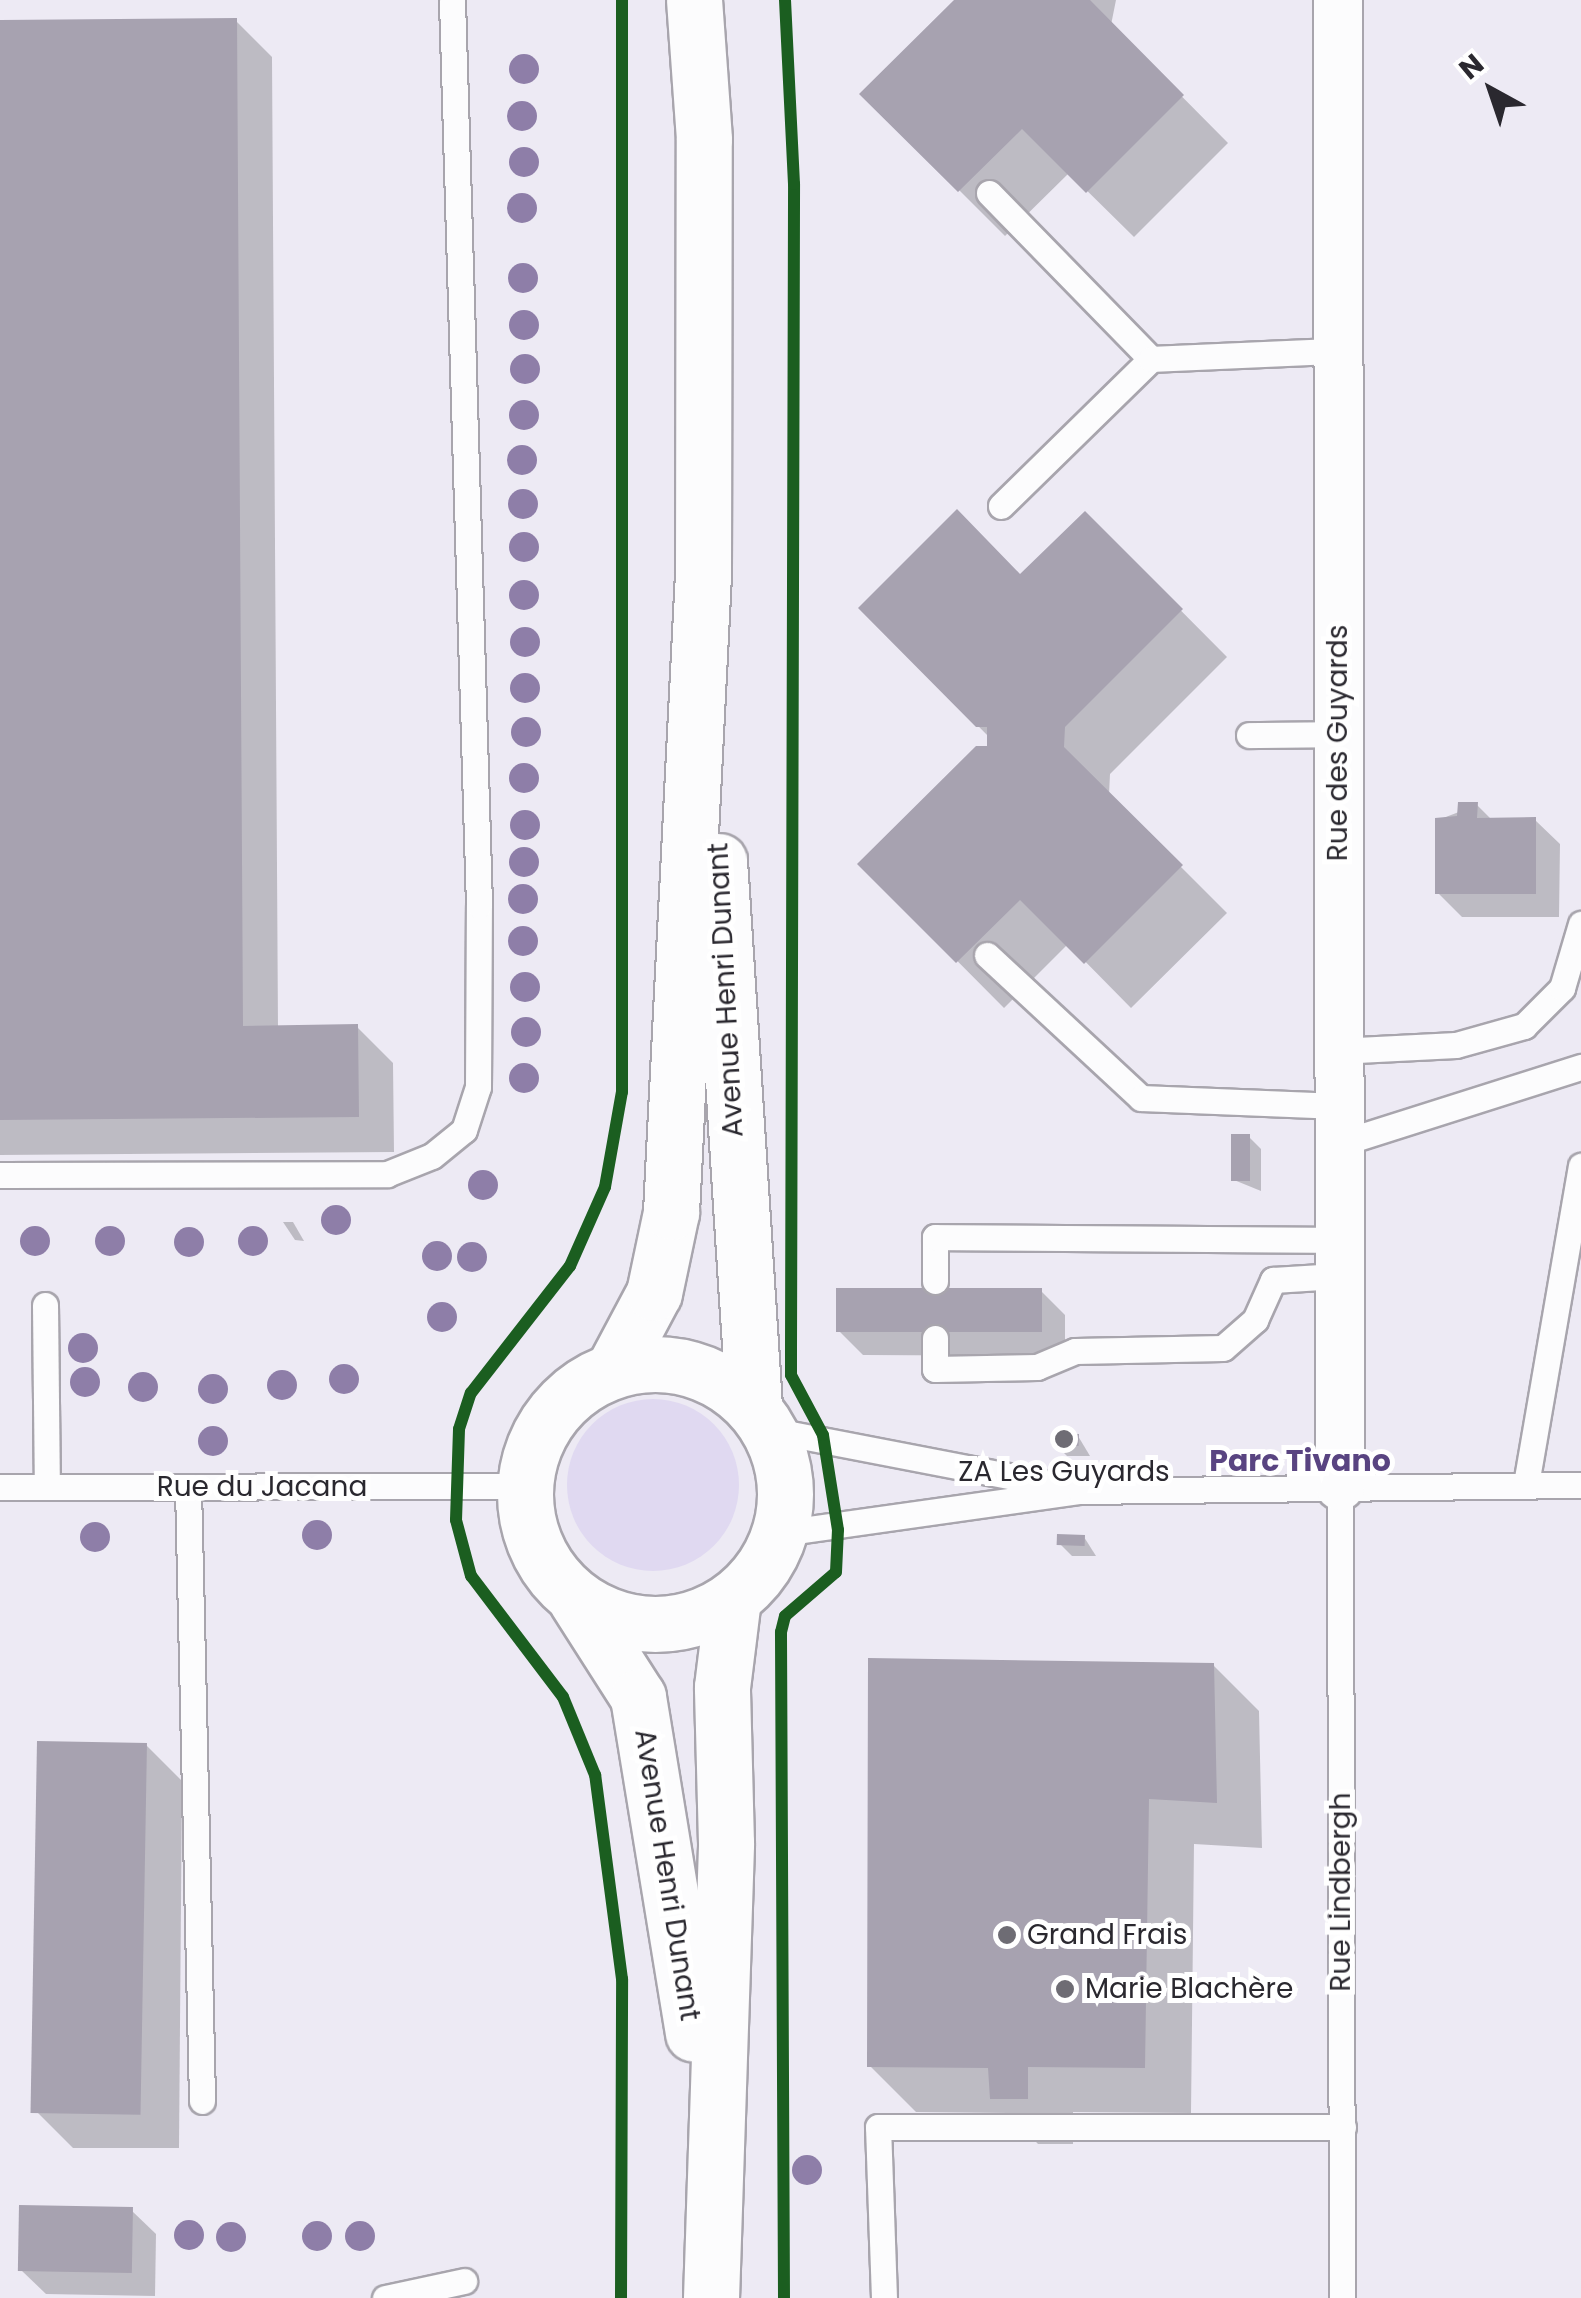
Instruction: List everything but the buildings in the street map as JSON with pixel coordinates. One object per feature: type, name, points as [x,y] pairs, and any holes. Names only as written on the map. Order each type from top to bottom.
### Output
[{"type":"main road","name":"Avenue Henri Dunant","points":[[613,1370],[654,1293],[671,1212],[703,574],[704,139],[694,0]]},
{"type":"main road","name":"Avenue Henri Dunant","points":[[703,574],[762,1418]]},
{"type":"main road","points":[[690,1367],[762,1418],[787,1498],[780,1533],[762,1570],[733,1599],[687,1621],[649,1626],[576,1600],[542,1562],[524,1486],[535,1441],[558,1406],[613,1370],[690,1367]]},
{"type":"main road","name":"Avenue Henri Dunant","points":[[711,2298],[711,2167],[726,1842],[722,1688],[733,1599]]},
{"type":"main road","name":"Avenue Henri Dunant","points":[[576,1600],[638,1698],[711,2167]]},
{"type":"street","name":"Rue des Guyards","points":[[1338,0],[1340,1486]]},
{"type":"lane","points":[[0,1175],[388,1174],[464,1130],[478,1087],[479,905],[452,0]]},
{"type":"lane","points":[[989,194],[1152,358]]},
{"type":"lane","points":[[1001,506],[1152,358],[1337,351]]},
{"type":"lane","points":[[1249,735],[1339,734]]},
{"type":"lane","points":[[1337,1052],[1456,1045],[1524,1026],[1562,988],[1581,924]]},
{"type":"lane","points":[[987,955],[1141,1098],[1338,1125],[1581,1066]]},
{"type":"lane","points":[[1526,1484],[1581,1166]]},
{"type":"lane","points":[[935,1281],[935,1237],[1337,1258]]},
{"type":"lane","points":[[935,1338],[935,1369],[1037,1367],[1075,1351],[1223,1348],[1255,1320],[1273,1280],[1337,1258]]},
{"type":"lane","points":[[46,1305],[47,1487]]},
{"type":"lane","points":[[762,1418],[1080,1491]]},
{"type":"lane","points":[[780,1533],[1080,1491],[1581,1485]]},
{"type":"lane","name":"Rue du Jacana","points":[[0,1487],[524,1486]]},
{"type":"lane","name":"Rue Lindbergh","points":[[1340,1486],[1342,2298]]},
{"type":"lane","points":[[188,1487],[202,2101]]},
{"type":"lane","points":[[884,2298],[878,2127],[1342,2127]]},
{"type":"lane","points":[[385,2298],[464,2281]]},
{"type":"shaded area","points":[[653,1399],[686,1406],[714,1424],[732,1452],[739,1485],[732,1518],[714,1546],[686,1564],[653,1571],[620,1564],[592,1546],[574,1518],[567,1485],[574,1452],[592,1424],[620,1406]]},
{"type":"cycle path","points":[[621,2298],[622,1979],[595,1775],[563,1697],[471,1576],[456,1520],[459,1429],[471,1393],[570,1266],[605,1187],[622,1092],[622,0]]},
{"type":"cycle path","points":[[784,2298],[781,1632],[785,1616],[836,1572],[838,1530],[823,1435],[791,1375],[794,184],[785,0]]},
{"type":"place","name":"ZA Les Guyards","points":[[1064,1439]]},
{"type":"place","name":"Grand Frais","points":[[1007,1935]]},
{"type":"place","name":"Marie Blachère","points":[[1065,1989]]},
{"type":"district","name":"Parc Tivano","points":[[1300,1461]]}]
